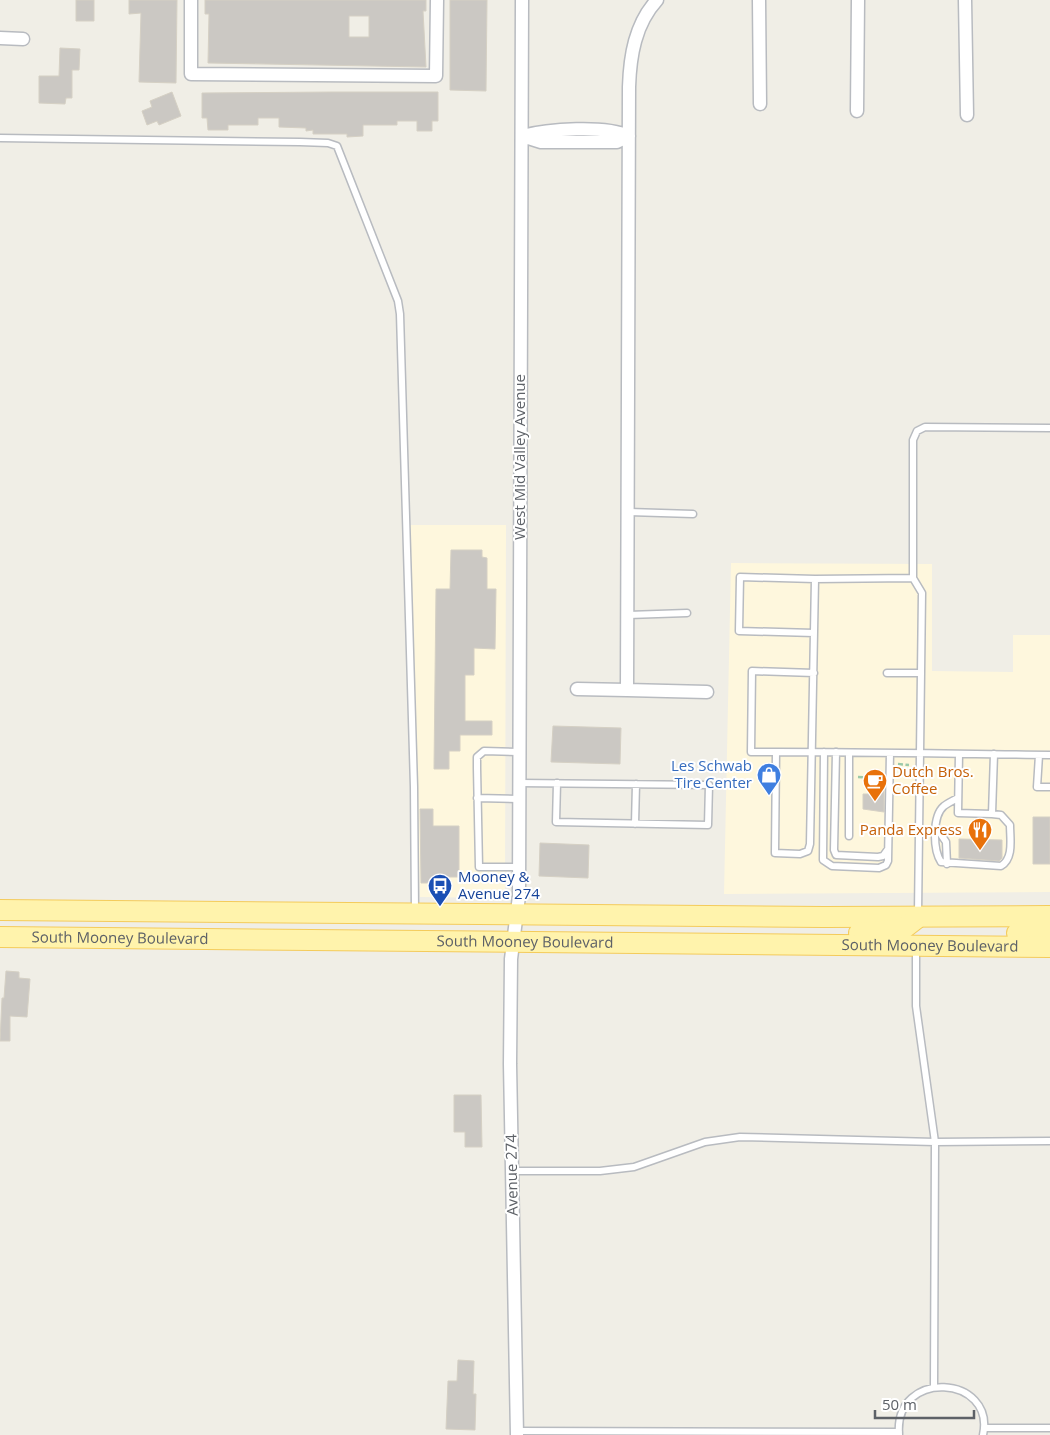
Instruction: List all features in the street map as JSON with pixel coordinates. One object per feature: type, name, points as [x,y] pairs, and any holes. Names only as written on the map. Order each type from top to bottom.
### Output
[{"type":"main road","name":"South Mooney Boulevard","points":[[0,910],[918,917],[1050,916]]},
{"type":"main road","points":[[723,944],[749,935],[880,932],[903,929],[914,923],[918,917]]},
{"type":"main road","points":[[916,946],[919,941],[939,934],[1050,933]]},
{"type":"main road","name":"South Mooney Boulevard","points":[[0,938],[1050,947]]},
{"type":"street","points":[[191,0],[191,74],[427,76],[436,76],[437,0]]},
{"type":"street","name":"West Mid Valley Avenue","points":[[517,914],[520,784],[522,0]]},
{"type":"street","points":[[627,690],[630,61],[642,21],[657,0]]},
{"type":"street","points":[[759,0],[760,104]]},
{"type":"street","points":[[857,111],[858,0]]},
{"type":"street","points":[[966,0],[967,115]]},
{"type":"street","points":[[0,38],[23,39]]},
{"type":"street","points":[[522,136],[541,142],[617,142],[629,136]]},
{"type":"street","points":[[577,689],[706,692]]},
{"type":"street","name":"Avenue 274","points":[[517,914],[513,942],[510,1046],[517,1433]]},
{"type":"lane","points":[[0,138],[300,142],[328,143],[337,146],[398,301],[400,314],[414,787],[415,912]]},
{"type":"lane","points":[[918,917],[922,593],[912,578],[913,440],[917,431],[926,427],[1050,428]]},
{"type":"lane","points":[[629,512],[693,514]]},
{"type":"lane","points":[[814,633],[739,631],[740,577],[815,579],[912,578]]},
{"type":"lane","points":[[776,752],[775,853],[800,854],[808,851],[810,844],[815,579]]},
{"type":"lane","points":[[628,615],[687,613]]},
{"type":"lane","points":[[814,673],[752,671],[751,752],[1050,755]]},
{"type":"lane","points":[[887,673],[921,673]]},
{"type":"lane","points":[[519,752],[480,753],[477,757],[479,867],[519,867]]},
{"type":"lane","points":[[824,752],[823,860],[832,866],[879,868],[886,866],[888,850],[890,753]]},
{"type":"lane","points":[[836,752],[834,850],[836,855],[878,857],[883,856],[888,850]]},
{"type":"lane","points":[[849,753],[849,836]]},
{"type":"lane","points":[[958,798],[944,806],[938,814],[936,827],[937,856],[940,862],[947,864],[1001,866],[1007,862],[1010,856],[1010,825],[1001,815],[958,813],[959,754]]},
{"type":"lane","points":[[992,814],[994,754]]},
{"type":"lane","points":[[1039,755],[1038,786],[1050,787]]},
{"type":"lane","points":[[520,784],[557,783],[709,785],[708,825],[556,822],[557,783]]},
{"type":"lane","points":[[635,824],[636,784]]},
{"type":"lane","points":[[477,798],[519,799]]},
{"type":"lane","points":[[936,827],[946,842],[947,864]]},
{"type":"lane","points":[[916,946],[916,1006],[935,1142],[934,1387]]},
{"type":"lane","points":[[512,1171],[600,1171],[634,1167],[705,1142],[740,1137],[935,1142],[1050,1141]]},
{"type":"lane","points":[[517,1433],[899,1433],[900,1417],[906,1404],[916,1394],[934,1387],[944,1386],[958,1389],[970,1396],[979,1407],[984,1432],[1050,1428]]},
{"type":"path","points":[[849,777],[884,778],[884,764],[909,765]]},
{"type":"shaded area","points":[[410,525],[506,525],[505,888],[503,896],[497,898],[420,897]]},
{"type":"shaded area","points":[[731,563],[932,564],[932,671],[1013,672],[1013,635],[1050,635],[1050,892],[724,894]]},
{"type":"building","points":[[76,0],[94,0],[94,21],[76,21]]},
{"type":"building","points":[[129,0],[177,0],[176,83],[139,82],[141,13],[129,14]]},
{"type":"building","points":[[205,0],[426,0],[426,11],[423,11],[426,67],[208,63],[209,14],[205,14]],"holes":[[[349,16],[369,16],[369,37],[349,37]]]},
{"type":"building","points":[[450,0],[487,0],[486,91],[450,90]]},
{"type":"building","points":[[60,48],[80,49],[79,70],[72,70],[72,98],[66,98],[65,104],[39,103],[39,76],[59,76]]},
{"type":"building","points":[[172,92],[181,116],[159,125],[157,121],[147,125],[142,111],[152,107],[150,101]]},
{"type":"building","points":[[438,92],[438,121],[432,121],[432,131],[417,131],[417,121],[397,121],[397,125],[363,125],[363,136],[347,137],[347,134],[313,134],[313,130],[306,131],[306,128],[279,127],[279,118],[258,118],[258,125],[228,125],[228,130],[208,130],[207,118],[202,118],[202,93]]},
{"type":"building","points":[[451,550],[482,550],[482,557],[487,558],[487,589],[496,589],[495,649],[474,648],[474,675],[465,675],[465,721],[492,721],[492,735],[460,735],[460,751],[449,751],[449,769],[434,769],[436,589],[450,589]]},
{"type":"building","points":[[553,726],[621,728],[620,764],[551,762]]},
{"type":"building","name":"Dutch Bros. Coffee","points":[[872,785],[884,785],[884,812],[863,809],[863,794],[872,794]]},
{"type":"building","points":[[420,809],[433,809],[433,826],[459,826],[459,877],[445,877],[445,883],[421,883]]},
{"type":"building","points":[[1033,817],[1050,817],[1050,864],[1033,864]]},
{"type":"building","name":"Panda Express","points":[[959,839],[1002,840],[1002,858],[999,861],[959,858]]},
{"type":"building","points":[[540,843],[589,845],[588,878],[539,876]]},
{"type":"building","points":[[6,971],[19,972],[19,978],[30,979],[27,1017],[10,1016],[10,1041],[0,1041],[2,998],[4,998]]},
{"type":"building","points":[[454,1095],[481,1095],[482,1147],[465,1147],[465,1132],[454,1132]]},
{"type":"building","points":[[458,1360],[474,1361],[473,1394],[476,1394],[475,1430],[446,1429],[448,1381],[457,1381]]},
{"type":"place","name":"Les Schwab Tire Center","points":[[769,796]]},
{"type":"place","name":"Dutch Bros. Coffee","points":[[875,802]]},
{"type":"place","name":"Panda Express","points":[[980,851]]},
{"type":"place","name":"Mooney & Avenue 274","points":[[440,907]]}]
